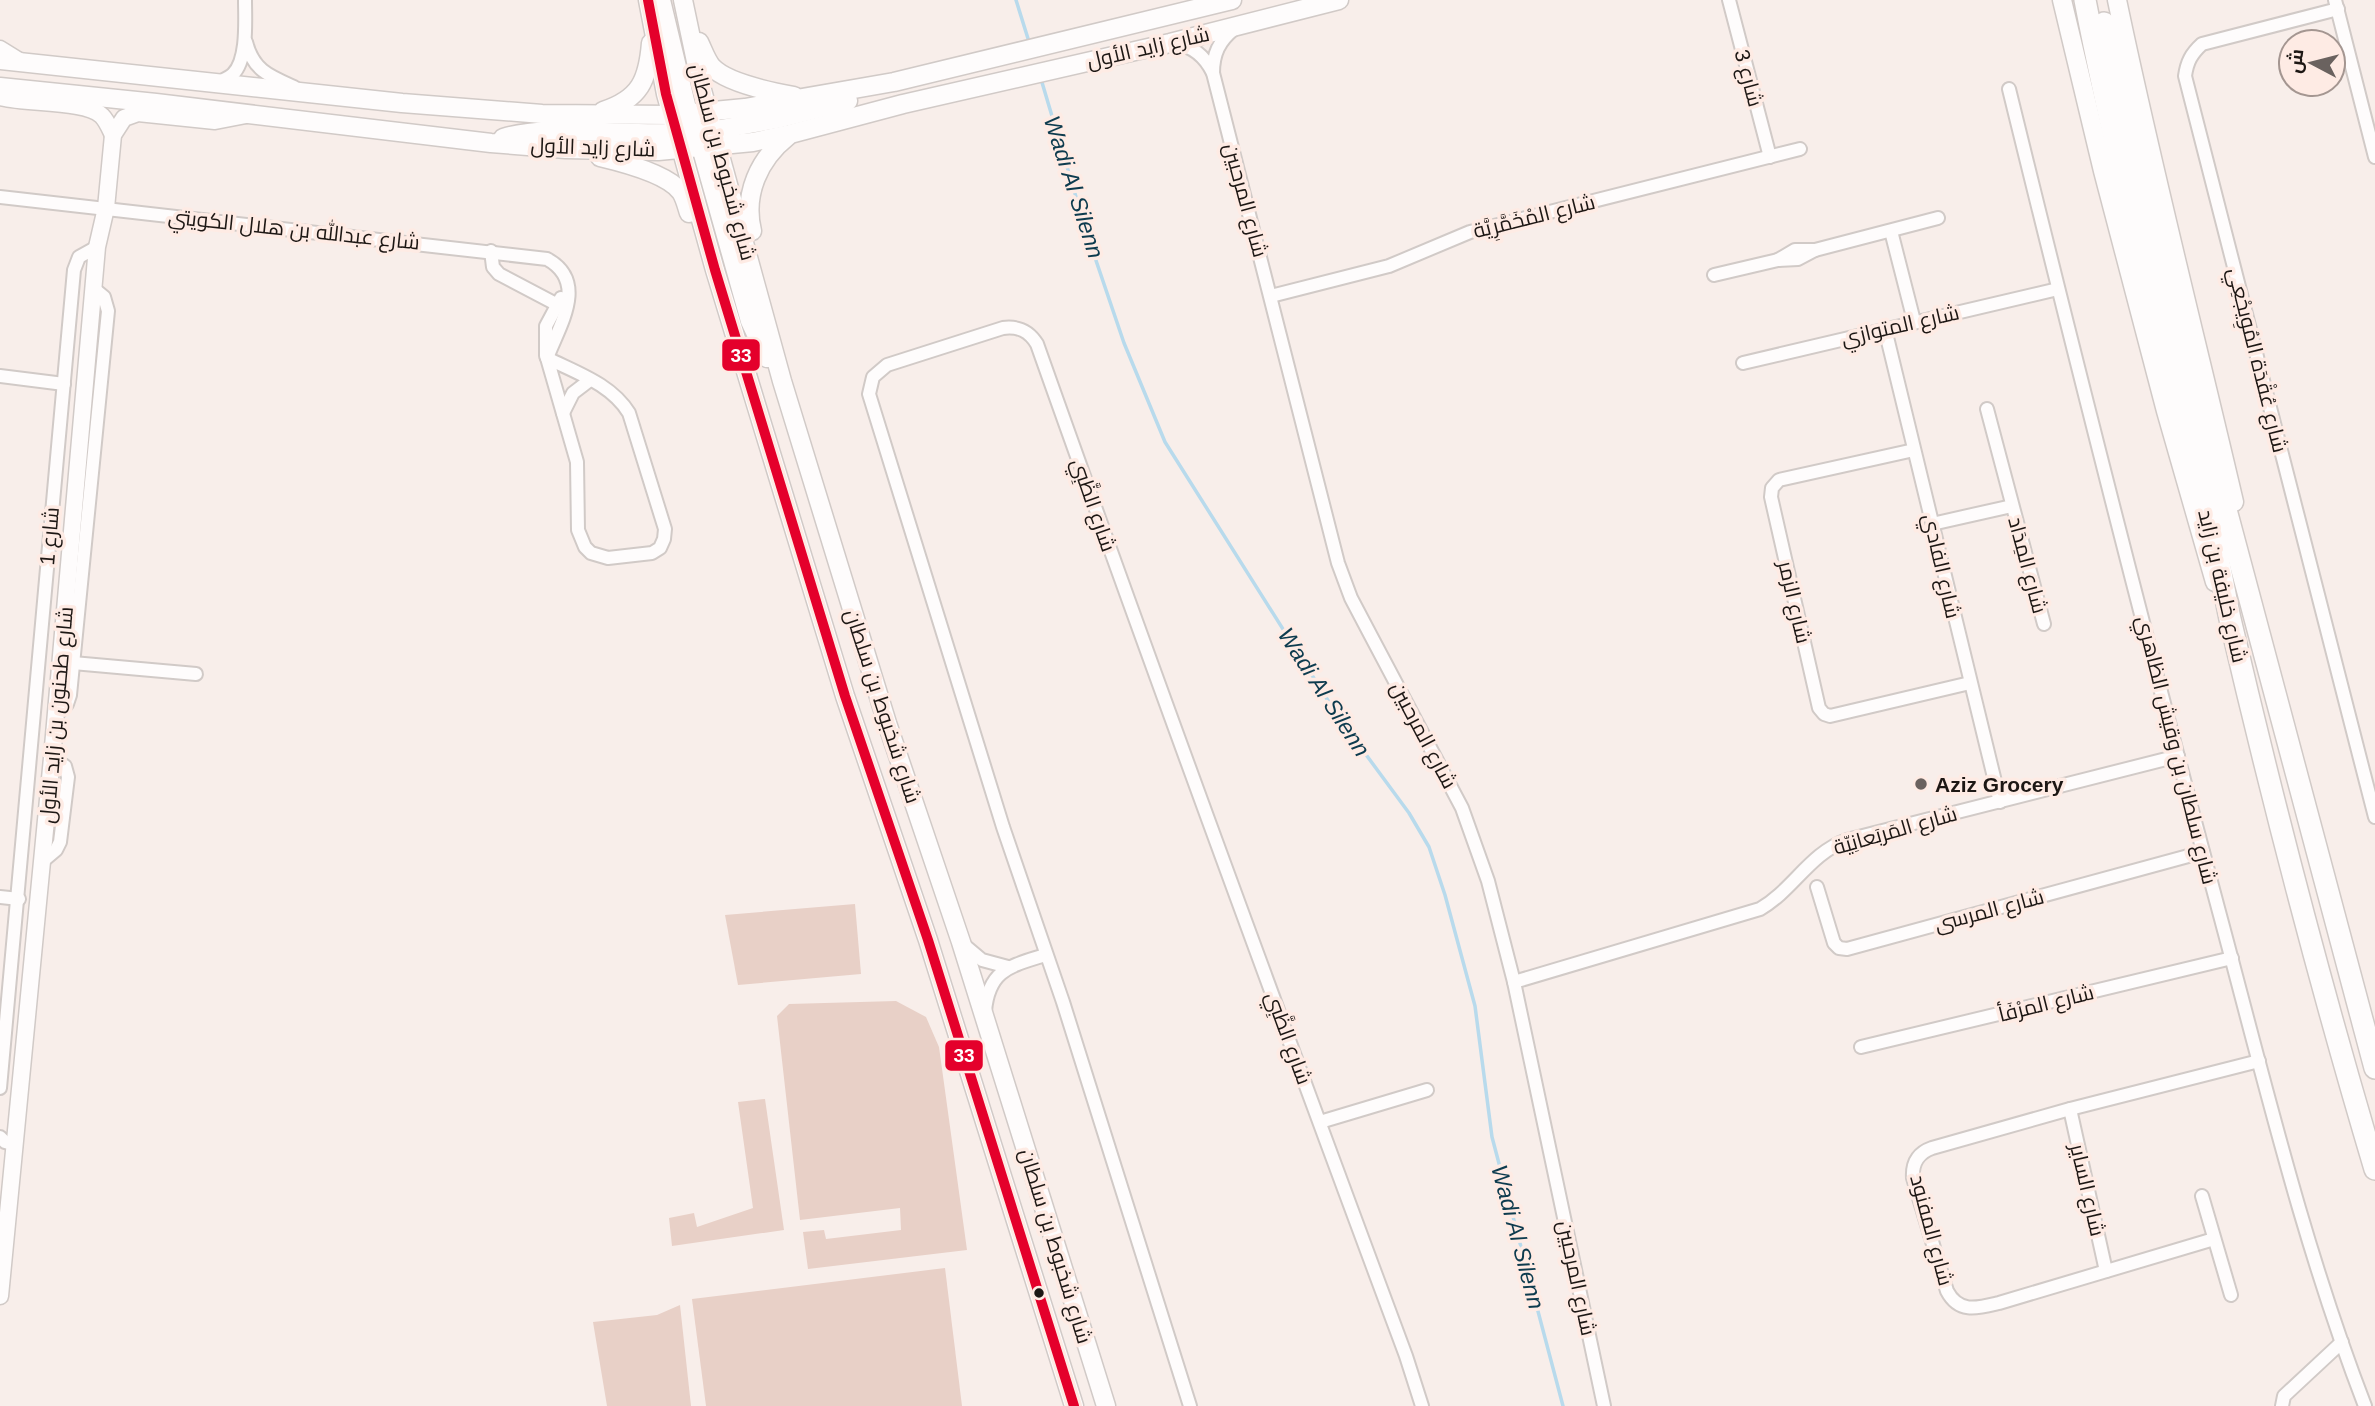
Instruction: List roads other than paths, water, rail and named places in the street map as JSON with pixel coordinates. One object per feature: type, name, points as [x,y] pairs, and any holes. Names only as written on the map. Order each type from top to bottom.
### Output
[{"type":"highway","name":"شارع خليفة بن زايد","points":[[2085,0],[2108,115],[2213,538],[2230,618],[2310,933],[2375,1169]]},
{"type":"highway","name":"شارع خليفة بن زايد","points":[[2100,0],[2121,99],[2171,301],[2375,1068]]},
{"type":"main road","name":"شارع شخبوط بن سلطان","points":[[648,0],[652,22],[695,130],[782,381],[887,723],[961,942],[1106,1406]]},
{"type":"main road","points":[[661,0],[695,130]]},
{"type":"main road","name":"شارع زايد الأول","points":[[0,88],[491,143],[566,149],[658,151],[695,130],[808,98],[894,82],[1232,0]]},
{"type":"main road","name":"شارع زايد الأول","points":[[0,60],[310,94],[530,113],[592,115],[695,130],[790,135],[903,104],[1170,43],[1339,0]]},
{"type":"main road","points":[[2062,0],[2166,411],[2209,563],[2230,618]]},
{"type":"main road","points":[[2117,0],[2152,163],[2189,305],[2244,545],[2255,612]]},
{"type":"main road","name":"شارع شخبوط بن سلطان","points":[[684,5],[695,130],[715,270],[845,696],[928,940],[1074,1406]]},
{"type":"main road","points":[[684,5],[709,62],[718,72],[755,87],[808,98]]},
{"type":"main road","points":[[592,115],[621,105],[639,88],[647,73],[652,22]]},
{"type":"main road","points":[[491,143],[525,133],[695,130],[777,119],[858,99],[894,82]]},
{"type":"main road","points":[[782,381],[777,333],[747,206],[763,162],[790,135]]},
{"type":"main road","points":[[566,149],[629,165],[660,177],[676,187],[684,197],[702,251],[715,270]]},
{"type":"street","points":[[218,83],[237,68],[245,37],[245,0]]},
{"type":"street","name":"شارع 3","points":[[1728,0],[1770,157]]},
{"type":"street","points":[[2336,5],[2375,157]]},
{"type":"street","name":"شارع عُقْدَة المُوِيجْعِي","points":[[2336,5],[2202,44],[2193,52],[2185,76],[2375,817]]},
{"type":"street","name":"شارع المرحبين","points":[[1240,25],[1227,34],[1217,47],[1213,74],[1323,508],[1344,580],[1462,808],[1488,881],[1514,982],[1604,1406]]},
{"type":"street","points":[[245,37],[251,59],[257,66],[278,80],[310,94]]},
{"type":"street","name":"شارع المرحبين","points":[[1170,43],[1186,46],[1199,54],[1213,74]]},
{"type":"street","points":[[0,49],[21,62]]},
{"type":"street","name":"شارع سلطان بن وقيش الظاهري","points":[[2008,89],[2178,757],[2259,1061],[2302,1217],[2365,1406]]},
{"type":"street","points":[[0,97],[23,102],[90,108],[102,116],[113,135],[124,117],[138,113],[215,121],[248,114]]},
{"type":"street","name":"شارع طحنون بن زايد الأول","points":[[0,1296],[5,1193],[16,1145],[93,288],[97,247],[106,208],[113,135]]},
{"type":"street","name":"شارع المْخَمَّرِيَّة","points":[[1271,296],[1389,266],[1470,232],[1800,149]]},
{"type":"street","name":"شارع عبدالله بن هلال الكويتي","points":[[0,197],[547,259],[563,271],[569,290]]},
{"type":"street","points":[[1714,275],[1778,260],[1798,259],[1815,250],[1938,218]]},
{"type":"street","points":[[1891,231],[1914,321]]},
{"type":"street","name":"شارع 1","points":[[0,1088],[19,899],[47,544],[75,265],[79,257],[97,247]]},
{"type":"street","points":[[491,251],[493,267],[499,274],[556,304]]},
{"type":"street","points":[[56,715],[69,700],[74,663],[108,311],[104,297],[93,288]]},
{"type":"street","name":"شارع المتوازي","points":[[1742,363],[2058,289]]},
{"type":"street","points":[[547,358],[616,395],[634,423],[665,529],[660,548],[652,554],[599,557],[584,547],[578,530],[577,462],[547,358],[544,337],[556,304],[569,290]]},
{"type":"street","points":[[547,358],[562,322],[569,290]]},
{"type":"street","name":"شارع الظَّبِي","points":[[1190,1406],[869,394],[873,377],[887,365],[1011,327],[1027,332],[1037,344],[1143,645],[1422,1406]]},
{"type":"street","name":"شارع الفادي","points":[[1885,329],[2000,802]]},
{"type":"street","points":[[0,376],[64,384]]},
{"type":"street","points":[[563,413],[573,393],[590,380]]},
{"type":"street","name":"شارع المِدَاد","points":[[1987,409],[2044,624]]},
{"type":"street","name":"شارع الزمر","points":[[1914,450],[1779,480],[1772,488],[1771,497],[1819,708],[1830,716],[1969,683]]},
{"type":"street","name":"شارع المِدَاد","points":[[1932,524],[2012,506]]},
{"type":"street","points":[[74,663],[196,674]]},
{"type":"street","name":"شارع المَربَعانِيّة","points":[[1514,982],[1745,915],[1774,901],[1820,853],[1838,843],[2178,757]]},
{"type":"street","name":"شارع المرسى","points":[[1817,887],[1834,943],[1839,948],[1847,949],[2203,852]]},
{"type":"street","points":[[0,897],[19,899]]},
{"type":"street","points":[[961,942],[982,960],[1008,967]]},
{"type":"street","points":[[985,1018],[990,990],[996,978],[1008,967],[1045,955]]},
{"type":"street","name":"شارع المرْفَأ","points":[[1861,1047],[2232,958]]},
{"type":"street","name":"شارع المفنود","points":[[2214,1239],[1980,1308],[1960,1306],[1947,1291],[1913,1178],[1915,1162],[1927,1150],[2070,1109],[2259,1061]]},
{"type":"street","points":[[1320,1122],[1427,1090]]},
{"type":"street","name":"شارع الساير","points":[[2070,1109],[2106,1271]]},
{"type":"street","points":[[0,1137],[5,1142],[16,1145]]},
{"type":"street","points":[[2202,1196],[2231,1295]]},
{"type":"street","points":[[2282,1406],[2284,1396],[2342,1342]]},
{"type":"waterway","name":"Wadi Al Silenn","points":[[1016,0],[1030,45]]},
{"type":"waterway","name":"Wadi Al Silenn","points":[[1041,79],[1087,234],[1124,343],[1165,442],[1339,718],[1409,813],[1429,847],[1475,1006],[1492,1137],[1563,1406]]},
{"type":"place","name":"Aziz Grocery","points":[[1921,784]]}]
